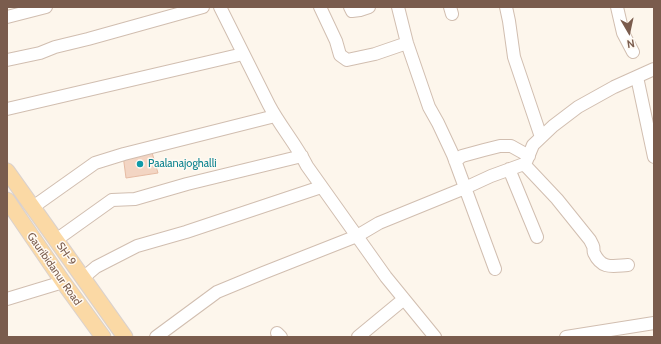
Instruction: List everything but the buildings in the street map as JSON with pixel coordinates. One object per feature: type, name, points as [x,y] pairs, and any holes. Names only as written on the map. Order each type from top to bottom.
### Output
[{"type":"main road","name":"SH-9","points":[[7,171],[125,337]]},
{"type":"main road","name":"Gauribidanur Road","points":[[7,200],[103,337]]},
{"type":"street","points":[[7,17],[46,7]]},
{"type":"street","points":[[7,60],[40,53],[55,47],[203,7]]},
{"type":"street","points":[[220,7],[275,116],[307,166],[386,277],[435,337]]},
{"type":"street","points":[[320,7],[336,41],[340,55],[347,60],[375,54],[407,43]]},
{"type":"street","points":[[350,7],[352,11],[369,7]]},
{"type":"street","points":[[398,7],[407,43],[429,107],[455,161],[495,268]]},
{"type":"street","points":[[506,7],[514,57],[541,137]]},
{"type":"street","points":[[617,7],[623,33],[633,52]]},
{"type":"street","points":[[7,109],[243,54]]},
{"type":"street","points":[[156,337],[217,292],[357,236],[379,223],[509,169],[526,160],[532,145],[553,126],[578,107],[614,87],[654,69]]},
{"type":"street","points":[[637,77],[654,157]]},
{"type":"street","points":[[33,207],[95,163],[124,154],[275,116]]},
{"type":"street","points":[[455,161],[462,156],[484,150],[500,146],[511,146],[526,160],[590,240],[595,254],[601,263],[610,266],[628,265]]},
{"type":"street","points":[[56,240],[112,200],[135,199],[187,184],[302,156]]},
{"type":"street","points":[[509,169],[537,237]]},
{"type":"street","points":[[83,278],[96,267],[136,246],[186,232],[321,187]]},
{"type":"street","points":[[7,299],[63,282]]},
{"type":"street","points":[[358,337],[404,299]]},
{"type":"street","points":[[566,337],[654,323]]},
{"type":"place","name":"Paalanajoghalli","points":[[140,164]]}]
